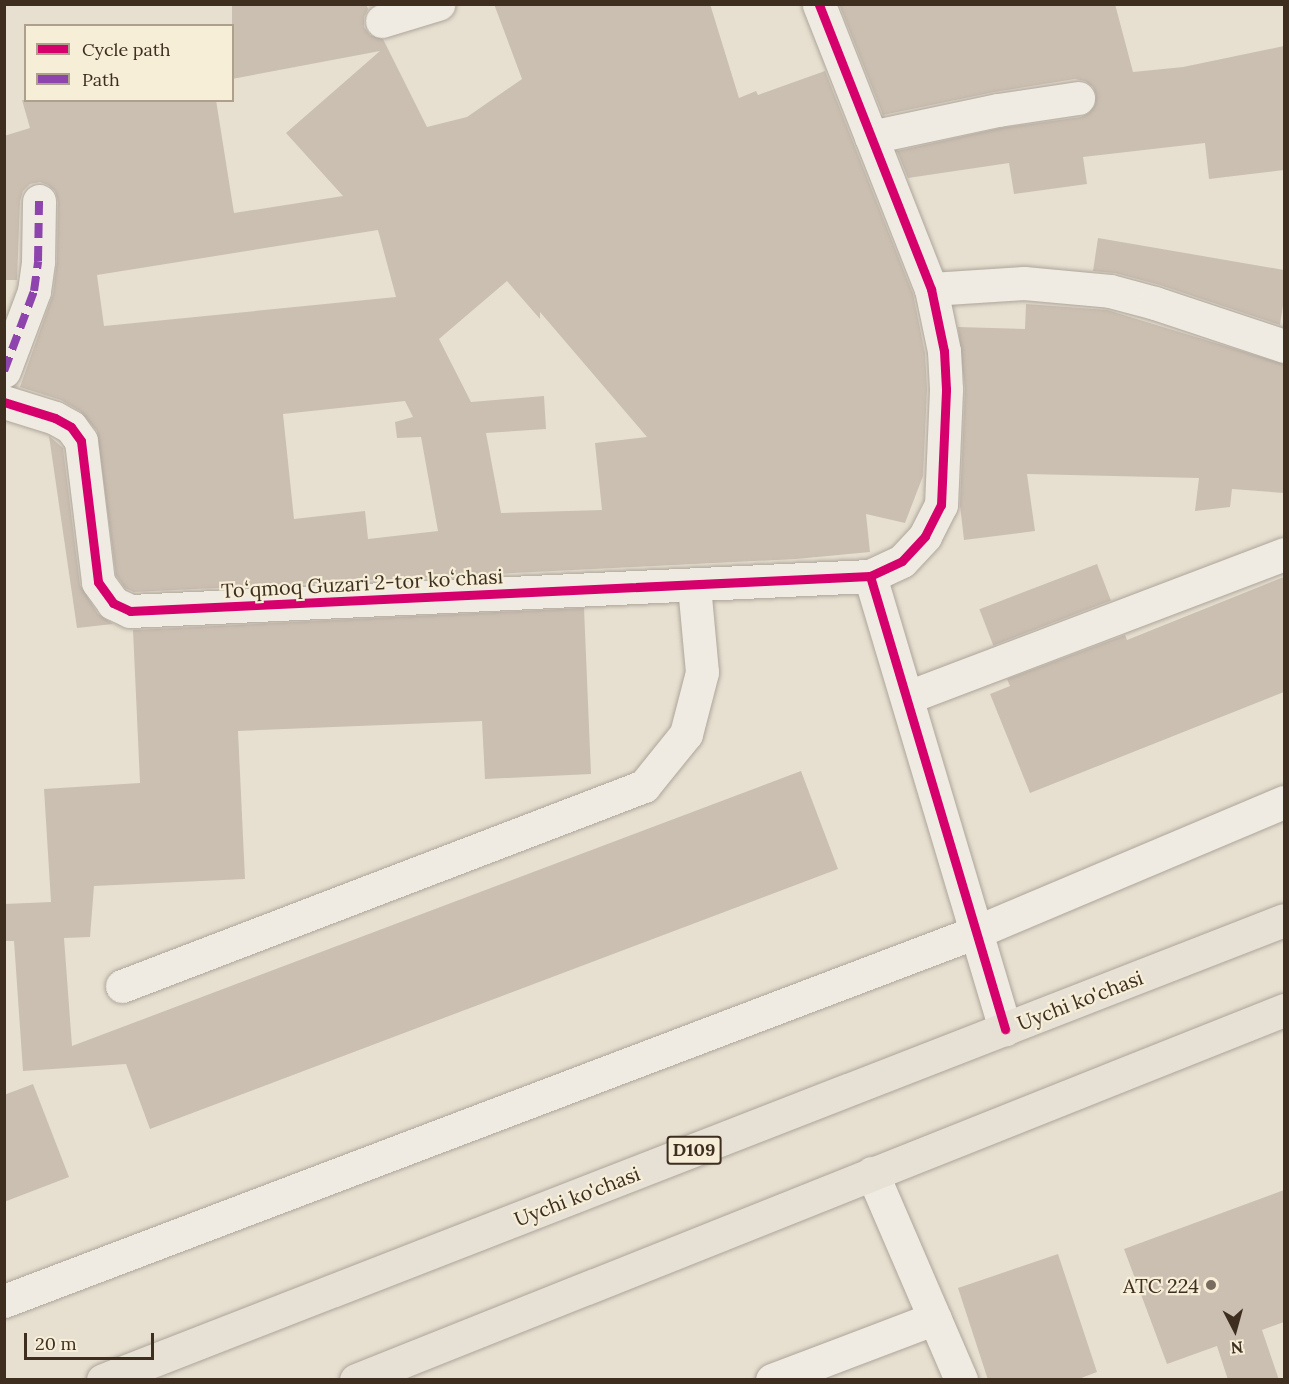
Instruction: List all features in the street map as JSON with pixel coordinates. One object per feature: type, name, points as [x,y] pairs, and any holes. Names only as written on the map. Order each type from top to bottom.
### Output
[{"type":"main road","name":"Uychi ko'chasi","points":[[103,1380],[1284,920]]},
{"type":"main road","points":[[356,1380],[1284,1010]]},
{"type":"street","points":[[382,21],[438,4]]},
{"type":"street","points":[[819,4],[931,289],[944,351],[946,389],[941,505],[925,536],[902,561],[870,576],[908,697],[1005,1029]]},
{"type":"street","points":[[871,137],[998,110],[1078,98]]},
{"type":"street","points":[[4,370],[34,291],[38,261],[39,201]]},
{"type":"street","points":[[931,289],[1024,283],[1110,291],[1155,303],[1284,346]]},
{"type":"street","name":"Toʻqmoq Guzari 2-tor koʻchasi","points":[[4,402],[55,418],[70,427],[81,441],[98,582],[113,603],[130,611],[870,576]]},
{"type":"street","points":[[908,697],[1284,554]]},
{"type":"street","points":[[122,986],[644,786],[686,734],[702,672],[694,585]]},
{"type":"street","points":[[4,1301],[976,932],[1284,802]]},
{"type":"street","points":[[872,1173],[961,1380]]},
{"type":"street","points":[[772,1380],[935,1318]]},
{"type":"building","points":[[232,4],[366,4],[368,9],[364,17],[364,27],[370,35],[383,39],[427,127],[467,117],[522,79],[494,4],[710,4],[739,98],[756,91],[758,95],[825,71],[913,294],[925,353],[927,389],[923,476],[905,523],[866,514],[870,552],[796,559],[134,592],[125,588],[116,575],[97,431],[80,411],[61,400],[20,387],[53,294],[57,261],[58,201],[55,191],[40,182],[30,184],[23,191],[20,201],[17,280],[4,280],[4,136],[30,128],[22,100],[24,102],[216,102],[234,213],[343,196],[286,133],[380,51],[234,79]],"holes":[[[378,230],[396,297],[104,326],[97,275]],[[507,281],[540,319],[540,312],[647,437],[595,443],[602,510],[501,513],[486,433],[546,429],[544,396],[471,402],[439,339]],[[405,401],[413,417],[395,422],[397,438],[421,437],[438,531],[368,539],[365,511],[294,519],[283,414]]]},
{"type":"building","points":[[839,4],[1115,4],[1133,72],[1183,67],[1284,46],[1284,170],[1209,179],[1205,143],[1083,157],[1087,184],[1014,194],[1009,163],[908,178],[897,151],[1001,128],[1081,117],[1089,113],[1095,105],[1096,95],[1093,87],[1085,81],[1075,79],[994,92],[883,115]]},
{"type":"building","points":[[1098,238],[1284,270],[1284,299],[1280,325],[1160,285],[1115,273],[1093,271]]},
{"type":"building","points":[[1026,304],[1107,310],[1284,364],[1284,493],[1232,489],[1230,507],[1195,511],[1199,478],[1027,474],[1035,531],[964,540],[960,505],[965,388],[958,327],[1025,329]]},
{"type":"building","points":[[49,436],[63,448],[80,585],[98,614],[113,624],[77,628]]},
{"type":"building","points":[[1097,564],[1111,600],[993,646],[979,609]]},
{"type":"building","points":[[1284,577],[1284,692],[1030,793],[990,694],[1010,686],[1007,679],[1125,635],[1127,640]]},
{"type":"building","points":[[584,608],[591,774],[485,779],[482,721],[238,731],[245,879],[94,886],[90,937],[64,938],[72,1046],[801,771],[838,869],[150,1129],[126,1064],[23,1071],[14,941],[4,941],[4,904],[51,902],[44,789],[140,783],[133,630]]},
{"type":"building","points":[[33,1084],[69,1177],[4,1202],[4,1095]]},
{"type":"building","name":"ATC 224","points":[[1284,1190],[1284,1322],[1262,1330],[1279,1380],[1228,1380],[1217,1346],[1167,1364],[1124,1249]]},
{"type":"building","points":[[1058,1254],[1097,1372],[1076,1380],[988,1380],[958,1288]]},
{"type":"marked path","points":[[4,371],[34,291],[38,261],[39,201]]},
{"type":"cycle path","points":[[4,402],[55,418],[71,427],[81,441],[98,582],[113,603],[130,611],[870,576],[902,561],[925,536],[941,505],[946,389],[944,351],[931,289],[819,4]]},
{"type":"cycle path","points":[[870,576],[1005,1029]]},
{"type":"place","name":"ATC 224","points":[[1211,1285]]}]
